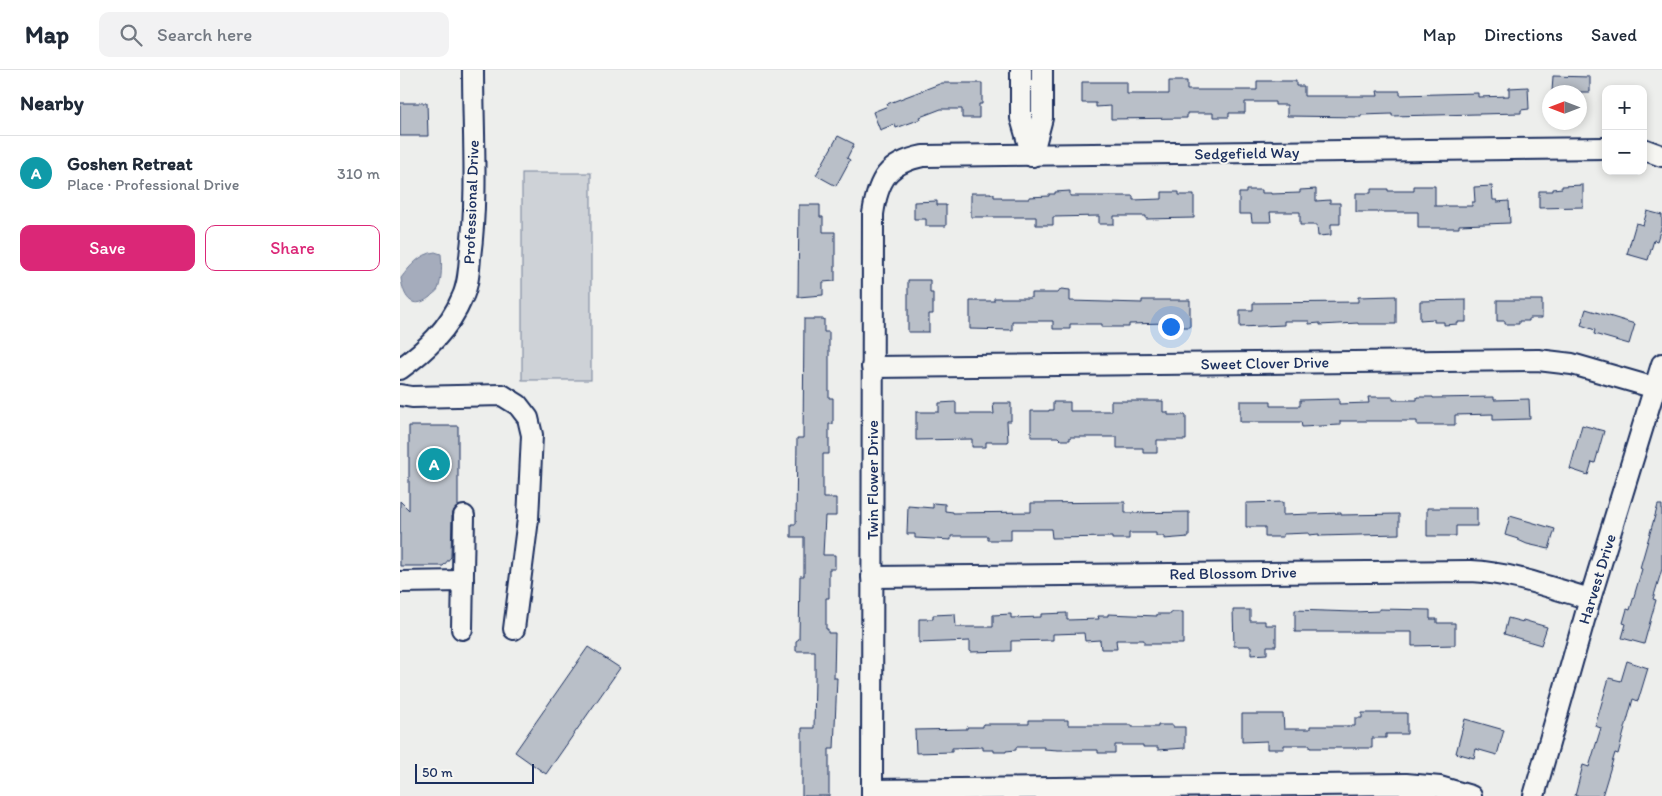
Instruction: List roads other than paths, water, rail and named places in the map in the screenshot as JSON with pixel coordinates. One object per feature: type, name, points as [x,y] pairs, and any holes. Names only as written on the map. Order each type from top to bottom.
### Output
[{"type":"street","name":"Professional Drive","points":[[400,369],[421,354],[438,337],[452,318],[463,297],[468,274],[473,226],[473,70]]},
{"type":"street","points":[[1021,70],[1021,118],[1032,156]]},
{"type":"street","points":[[1032,156],[1042,118],[1042,70]]},
{"type":"street","name":"Sedgefield Way","points":[[891,169],[909,159],[923,156],[1602,148]]},
{"type":"street","points":[[1647,150],[1662,156]]},
{"type":"street","name":"Twin Flower Drive","points":[[872,793],[873,214],[875,196],[880,184],[891,169]]},
{"type":"street","name":"Sweet Clover Drive","points":[[872,367],[1538,360],[1572,364],[1655,388]]},
{"type":"street","name":"Harvest Drive","points":[[1534,796],[1590,599],[1662,364]]},
{"type":"street","points":[[400,395],[412,397],[502,395],[518,405],[528,418],[532,435],[528,519],[514,629]]},
{"type":"street","points":[[462,629],[464,516]]},
{"type":"street","name":"Red Blossom Drive","points":[[872,578],[1471,571],[1491,572],[1515,577],[1590,599]]},
{"type":"street","points":[[400,582],[463,582]]},
{"type":"street","points":[[872,793],[1406,784],[1440,787],[1471,796]]},
{"type":"water","points":[[435,252],[441,254],[442,267],[438,289],[423,301],[413,302],[406,295],[401,278],[420,258]]},
{"type":"place","name":"Goshen Retreat","points":[[434,464]]}]
